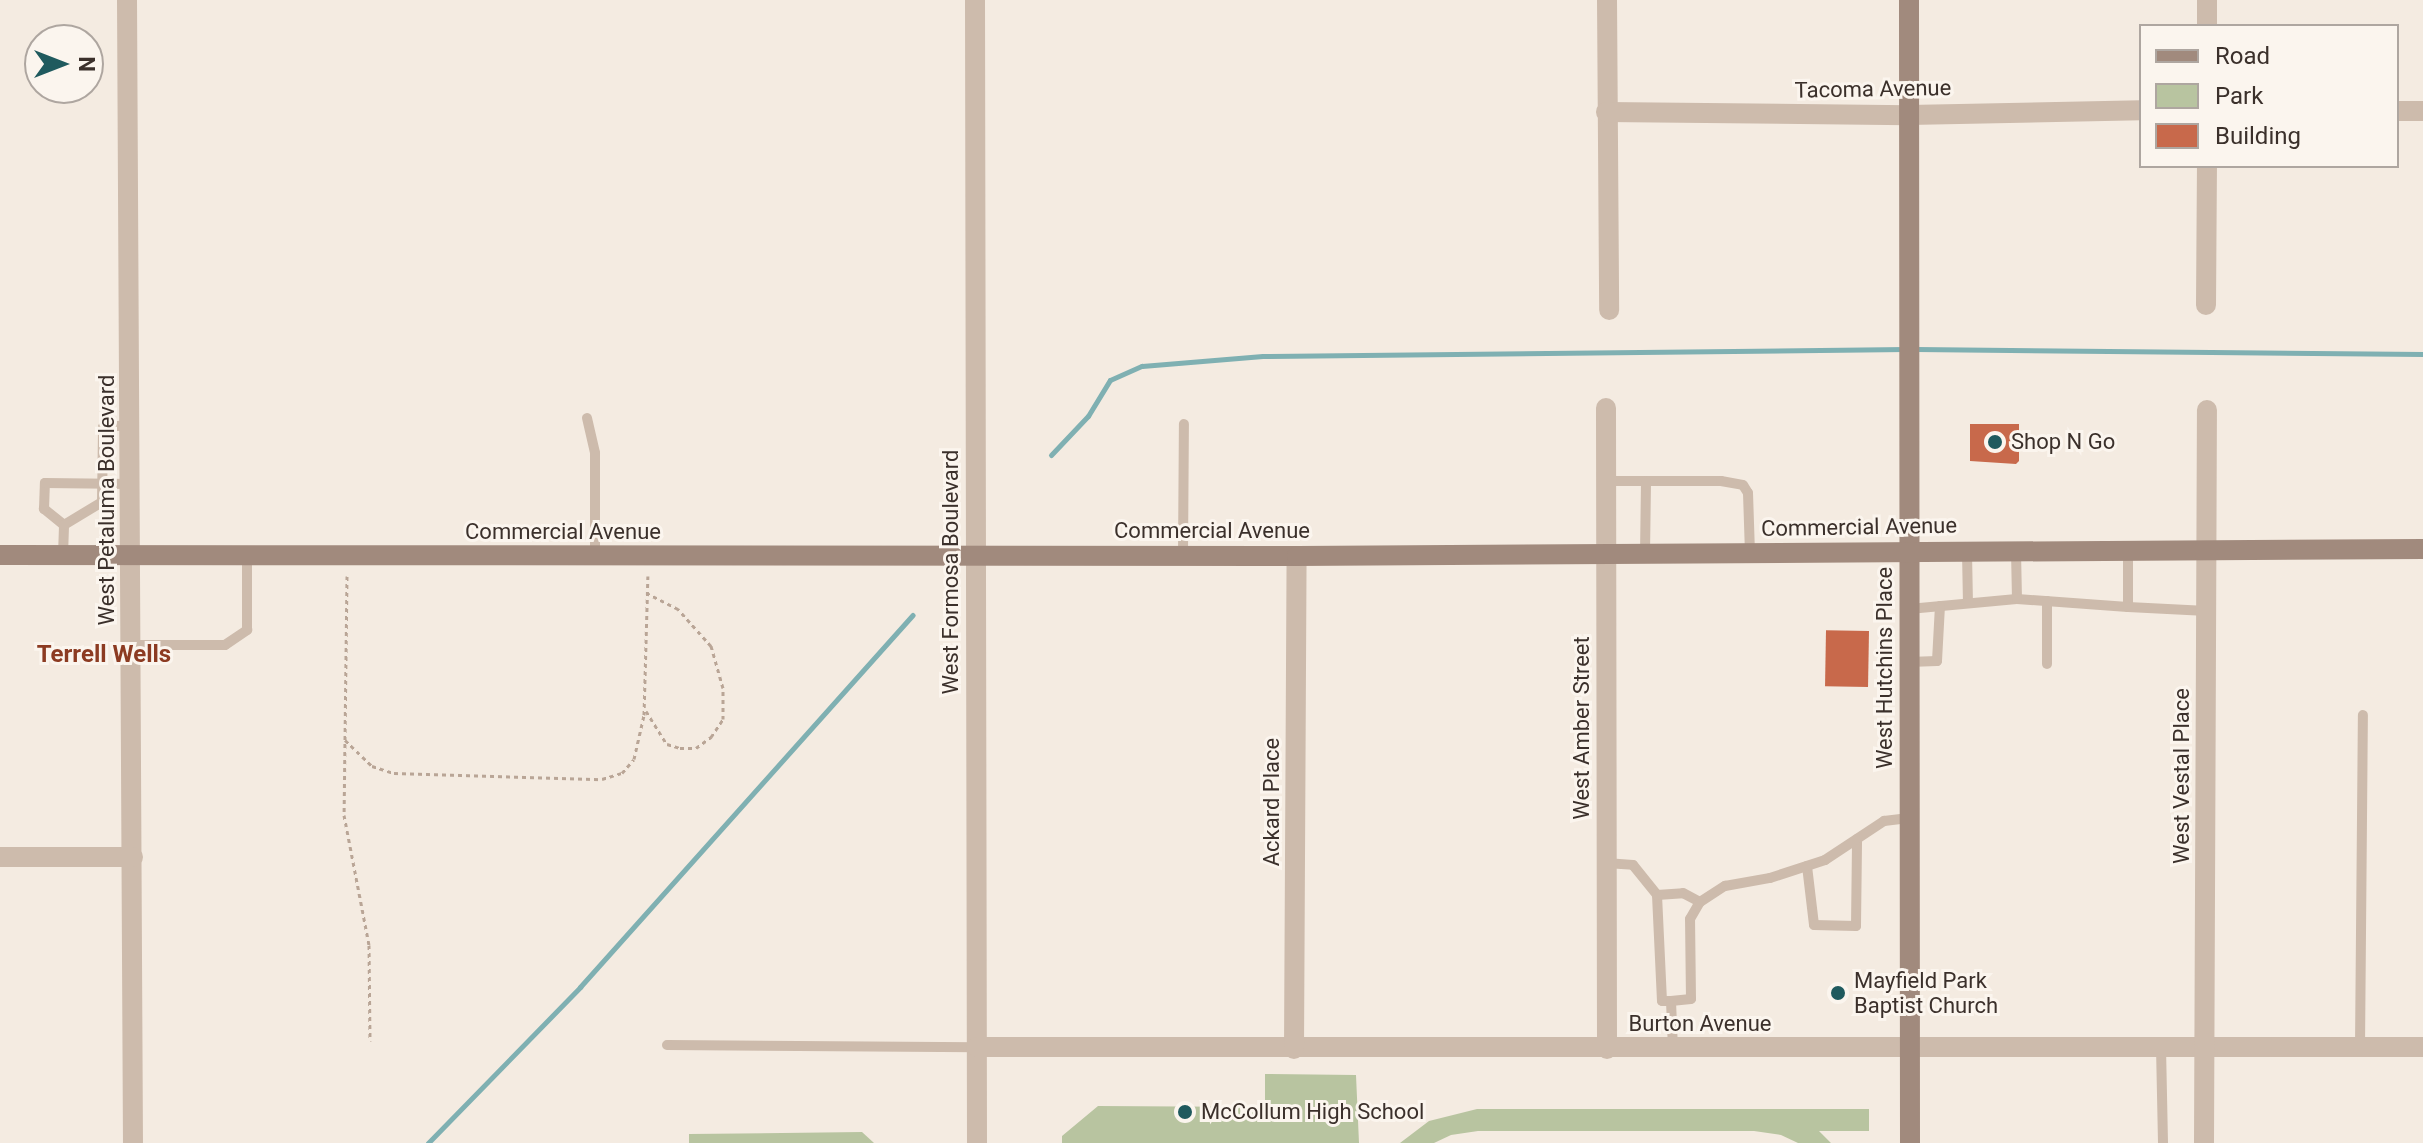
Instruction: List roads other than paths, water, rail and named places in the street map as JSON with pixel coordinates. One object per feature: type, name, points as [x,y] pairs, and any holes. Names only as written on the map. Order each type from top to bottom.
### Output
[{"type":"street","name":"West Petaluma Boulevard","points":[[127,0],[133,1143]]},
{"type":"street","name":"West Formosa Boulevard","points":[[975,0],[977,1143]]},
{"type":"street","points":[[1607,0],[1609,310]]},
{"type":"street","name":"West Hutchins Place","points":[[1909,0],[1910,1143]]},
{"type":"street","points":[[2207,0],[2207,24]]},
{"type":"street","name":"Tacoma Avenue","points":[[1606,112],[1909,115],[2139,110]]},
{"type":"street","points":[[2399,111],[2423,111]]},
{"type":"street","points":[[2206,305],[2207,168]]},
{"type":"street","name":"West Amber Street","points":[[1606,408],[1607,1049]]},
{"type":"street","name":"West Vestal Place","points":[[2204,1143],[2207,410]]},
{"type":"street","name":"Commercial Avenue","points":[[0,555],[975,553],[1297,556],[2016,549],[2423,549]]},
{"type":"street","name":"Ackard Place","points":[[1294,1049],[1297,556]]},
{"type":"street","points":[[0,857],[133,857]]},
{"type":"street","name":"Burton Avenue","points":[[977,1047],[2423,1047]]},
{"type":"lane","points":[[587,418],[595,453],[595,556]]},
{"type":"lane","points":[[1183,555],[1184,424]]},
{"type":"lane","points":[[64,525],[102,502],[103,427],[131,425]]},
{"type":"lane","points":[[1606,481],[1721,481],[1743,485],[1748,493],[1750,553]]},
{"type":"lane","points":[[1645,554],[1646,481]]},
{"type":"lane","points":[[64,525],[44,509],[45,483],[73,488],[131,484]]},
{"type":"lane","points":[[63,555],[64,525]]},
{"type":"lane","points":[[2016,549],[2017,599]]},
{"type":"lane","points":[[2128,549],[2128,607]]},
{"type":"lane","points":[[1967,550],[1968,603]]},
{"type":"lane","points":[[130,645],[225,645],[247,630],[247,555]]},
{"type":"lane","points":[[1909,609],[2017,599],[2207,611]]},
{"type":"lane","points":[[2047,601],[2047,664]]},
{"type":"lane","points":[[1909,662],[1937,661],[1940,606]]},
{"type":"lane","points":[[2360,1047],[2363,715]]},
{"type":"lane","points":[[1606,863],[1633,865],[1657,895],[1662,1001],[1691,999],[1690,919],[1700,902],[1725,886],[1770,878],[1825,860],[1884,821],[1909,818]]},
{"type":"lane","points":[[1807,866],[1814,925],[1856,926],[1857,839]]},
{"type":"lane","points":[[1657,895],[1683,893],[1700,902]]},
{"type":"lane","points":[[1671,1001],[1673,1049]]},
{"type":"lane","points":[[667,1045],[977,1047]]},
{"type":"lane","points":[[2161,1047],[2163,1143]]},
{"type":"waterway","points":[[1051,455],[1088,416],[1110,380],[1142,366],[1263,356],[1906,349]]},
{"type":"waterway","points":[[1916,349],[2423,354]]},
{"type":"waterway","points":[[428,1143],[580,987],[913,615]]},
{"type":"place","name":"Shop N Go","points":[[1995,442]]},
{"type":"place","name":"Mayfield Park Baptist Church","points":[[1838,993]]},
{"type":"place","name":"McCollum High School","points":[[1185,1112]]},
{"type":"district","name":"Terrell Wells","points":[[104,655]]}]
